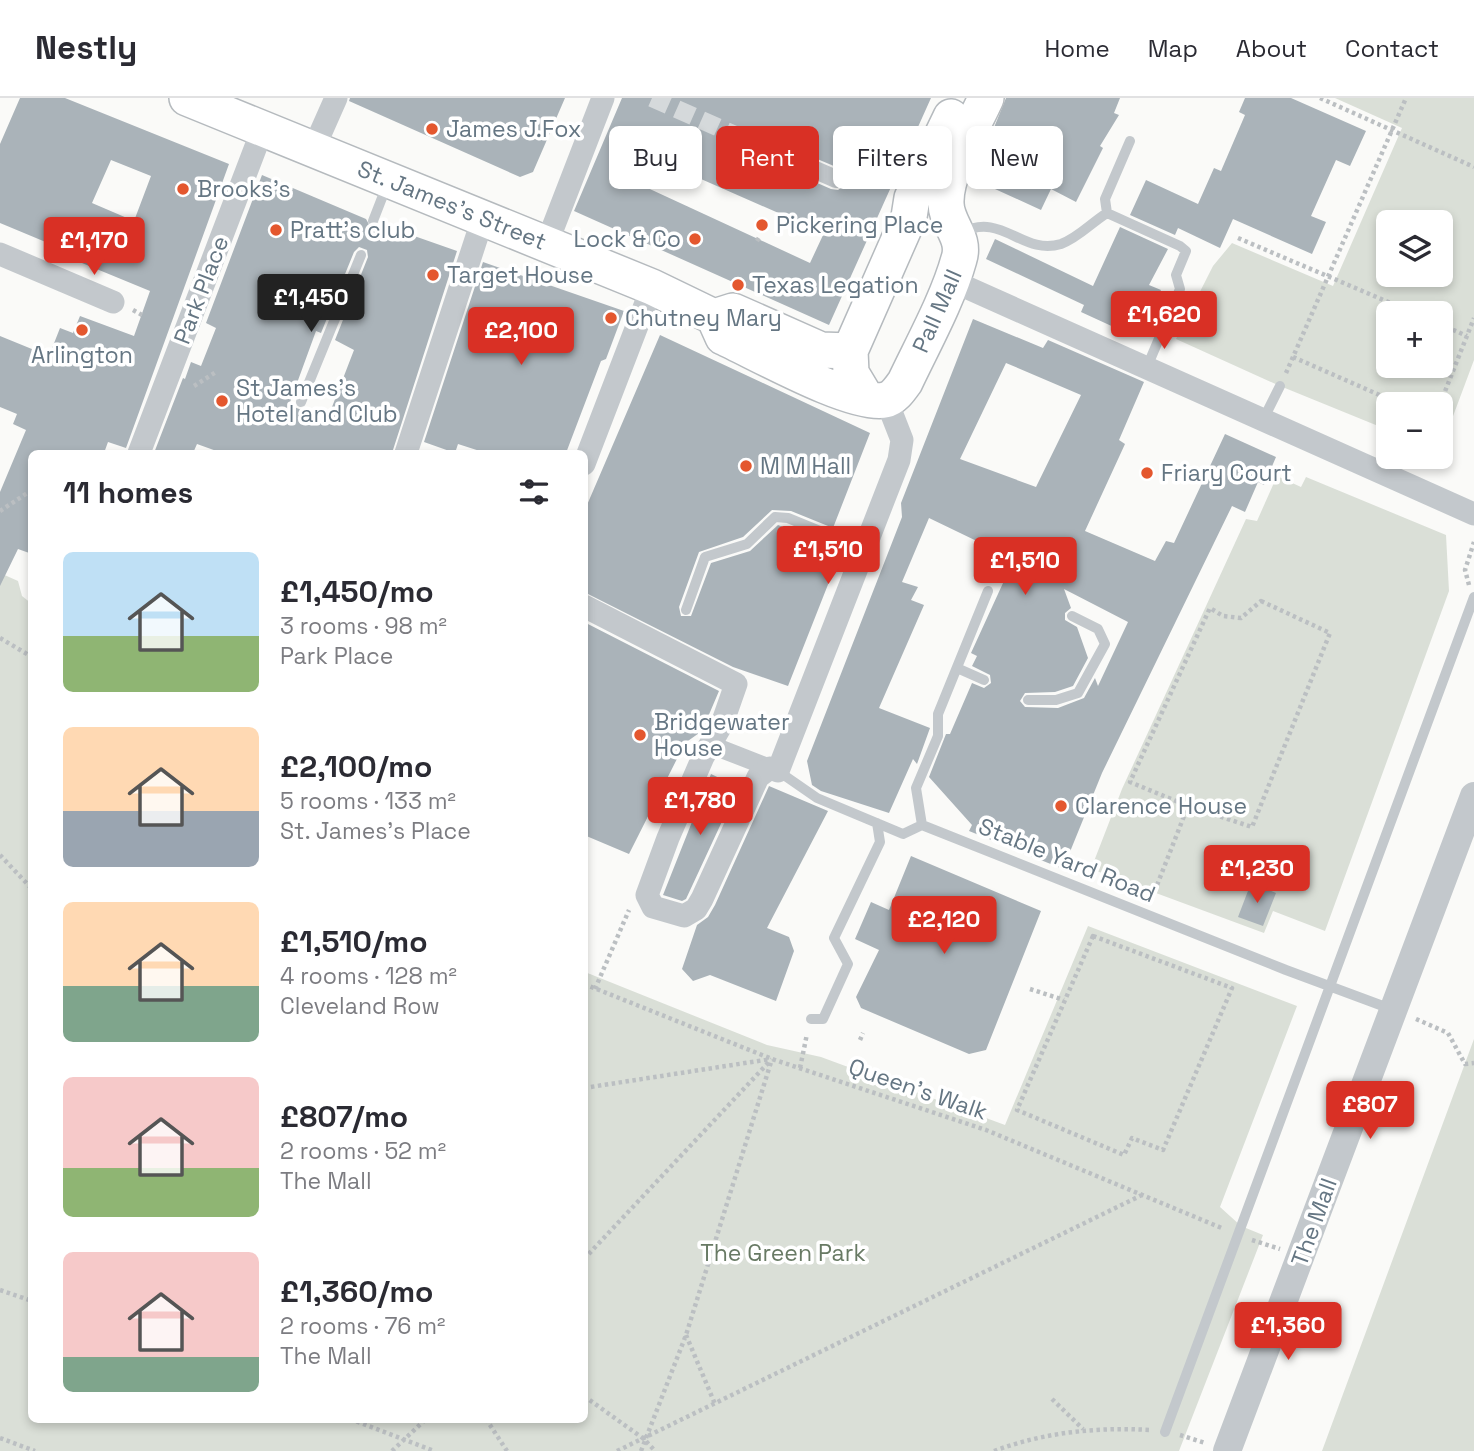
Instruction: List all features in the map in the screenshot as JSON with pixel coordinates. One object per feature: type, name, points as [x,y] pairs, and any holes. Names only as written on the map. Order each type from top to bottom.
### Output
[{"type":"main road","name":"St. James's Street","points":[[187,98],[652,287],[714,317],[723,337],[849,397],[876,398]]},
{"type":"main road","points":[[876,398],[851,373],[850,351],[909,217],[912,198],[959,98]]},
{"type":"main road","name":"Pall Mall","points":[[876,398],[905,382],[960,257],[946,204],[948,183],[986,98]]},
{"type":"main road","points":[[909,217],[936,215],[954,228]]},
{"type":"main road","name":"St. James's Street","points":[[714,317],[733,311],[821,350],[850,351]]},
{"type":"street","points":[[313,150],[336,98]]},
{"type":"street","points":[[547,243],[603,98]]},
{"type":"street","name":"Park Place","points":[[140,450],[263,128]]},
{"type":"street","points":[[407,450],[483,218]]},
{"type":"street","points":[[0,254],[113,302]]},
{"type":"street","points":[[950,280],[1474,514]]},
{"type":"street","points":[[588,454],[652,287]]},
{"type":"street","points":[[588,608],[736,684],[735,694],[668,838],[648,890],[646,899],[653,907],[684,916],[696,909],[758,777],[774,769],[866,550],[899,460],[902,440],[876,398]]},
{"type":"street","points":[[711,744],[774,769]]},
{"type":"street","name":"The Mall","points":[[1227,1451],[1474,796]]},
{"type":"lane","points":[[1107,213],[1105,198],[1130,141]]},
{"type":"lane","points":[[373,221],[389,179]]},
{"type":"lane","points":[[954,228],[990,225],[1032,244],[1060,244],[1107,213]]},
{"type":"lane","points":[[1107,213],[1186,251],[1176,275],[1181,289],[1147,367]]},
{"type":"lane","points":[[301,402],[361,255]]},
{"type":"lane","points":[[1264,418],[1279,386]]},
{"type":"lane","points":[[685,610],[705,557],[747,544],[775,517],[788,518],[866,550]]},
{"type":"lane","points":[[922,825],[916,788],[938,736],[938,713],[988,592]]},
{"type":"lane","points":[[1161,1431],[1238,1235],[1474,599]]},
{"type":"lane","points":[[1028,701],[1056,700],[1078,693],[1105,644],[1098,629],[1072,616]]},
{"type":"lane","points":[[957,668],[984,680]]},
{"type":"lane","name":"Stable Yard Road","points":[[774,769],[817,798],[903,834],[922,825],[1393,1009]]},
{"type":"lane","points":[[811,1019],[823,1019],[848,964],[834,938],[880,842],[877,823]]},
{"type":"path","points":[[1320,98],[1474,167]]},
{"type":"path","points":[[1279,386],[1406,98]]},
{"type":"path","points":[[1238,238],[1386,301]]},
{"type":"path","points":[[1445,392],[1474,318]]},
{"type":"path","points":[[1453,330],[1467,336]]},
{"type":"path","points":[[1293,356],[1376,393]]},
{"type":"path","points":[[194,386],[216,372]]},
{"type":"path","points":[[0,511],[28,493]]},
{"type":"path","points":[[1474,542],[1465,570],[1474,599]]},
{"type":"path","points":[[1261,601],[1330,633],[1252,827],[1188,806],[1130,782],[1210,608],[1223,616],[1241,618],[1261,601]]},
{"type":"path","points":[[0,638],[28,655]]},
{"type":"path","points":[[1152,898],[1188,806]]},
{"type":"path","points":[[0,855],[28,885]]},
{"type":"path","points":[[595,989],[630,909]]},
{"type":"path","points":[[1093,936],[1232,988],[1163,1150],[1132,1138],[1124,1155],[1017,1110],[1064,1000],[1093,936]]},
{"type":"path","name":"Queen's Walk","points":[[588,986],[772,1059],[986,1130],[1238,1235]]},
{"type":"path","points":[[1030,989],[1064,1000]]},
{"type":"path","points":[[1393,1009],[1448,1034],[1465,1064],[1474,1063]]},
{"type":"path","points":[[800,1068],[811,1019]]},
{"type":"path","points":[[860,1040],[863,1032]]},
{"type":"path","points":[[588,1087],[772,1059]]},
{"type":"path","points":[[588,1255],[772,1059]]},
{"type":"path","points":[[641,1451],[686,1335],[772,1059]]},
{"type":"path","points":[[617,1451],[1144,1194]]},
{"type":"path","points":[[0,1290],[28,1300]]},
{"type":"path","points":[[686,1335],[715,1404]]},
{"type":"path","points":[[588,1399],[644,1439],[655,1451]]},
{"type":"path","points":[[1052,1399],[1084,1429]]},
{"type":"path","points":[[360,1423],[434,1451]]},
{"type":"path","points":[[392,1451],[422,1423]]},
{"type":"path","points":[[489,1423],[507,1451]]},
{"type":"path","points":[[994,1451],[1020,1441],[1084,1429],[1161,1431]]},
{"type":"path","points":[[0,1438],[35,1451]]},
{"type":"green space","points":[[1335,98],[1474,98],[1474,360],[1453,416],[1453,392],[1376,392],[1376,425],[1176,339],[1213,266],[1232,243],[1333,286],[1402,128]]},
{"type":"green space","points":[[1277,476],[1301,487],[1306,477],[1446,535],[1449,591],[1325,931],[1273,911],[1264,933],[1091,869],[1122,789],[1246,519],[1257,521]]},
{"type":"green space","name":"The Green Park","points":[[0,573],[18,581],[22,596],[28,601],[28,1423],[588,1423],[588,973],[767,1045],[821,1057],[1005,1125],[1088,926],[1297,1006],[1220,1207],[1241,1226],[1263,1235],[1179,1451],[0,1451]]},
{"type":"green space","points":[[1474,1039],[1474,1451],[1322,1451]]},
{"type":"building","points":[[20,98],[65,98],[229,164],[126,448],[108,442],[105,450],[28,450],[28,553],[18,549],[0,586],[0,492],[26,430],[13,424],[17,414],[0,407],[0,336],[49,356],[60,328],[73,333],[80,316],[134,336],[150,291],[82,263],[84,258],[0,223],[0,144]],"holes":[[[111,160],[151,176],[134,221],[92,203]]]},
{"type":"building","points":[[350,98],[565,98],[533,172],[520,177],[349,101]]},
{"type":"building","points":[[622,98],[931,98],[918,126],[833,126],[833,166],[819,160],[819,126],[716,126],[716,186],[702,179],[702,126],[610,126]]},
{"type":"building","points":[[1006,98],[1120,98],[1114,113],[1119,115],[1100,146],[1103,148],[1076,202],[1051,189],[1063,189],[1063,126],[995,126]]},
{"type":"building","points":[[1245,98],[1291,98],[1366,131],[1350,166],[1336,160],[1311,216],[1326,222],[1312,254],[1233,219],[1220,248],[1178,228],[1175,235],[1130,215],[1146,180],[1198,204],[1214,168],[1221,171],[1245,115],[1239,112]]},
{"type":"building","points":[[609,129],[609,189],[650,189],[810,263],[824,233],[724,189],[819,189],[819,184],[838,190],[890,189],[829,325],[574,211]]},
{"type":"building","points":[[262,175],[366,219],[371,228],[380,224],[457,251],[393,450],[214,450],[197,444],[194,450],[155,450],[183,378],[185,379],[191,362],[201,366],[216,328],[206,323]],"holes":[[[359,247],[367,250],[368,257],[335,340],[354,350],[327,420],[289,405],[316,331],[321,333],[354,252]]]},
{"type":"building","points":[[995,189],[1051,189],[1041,210]]},
{"type":"building","points":[[1120,227],[1168,249],[1149,285],[1161,290],[1141,334],[1121,324],[1118,329],[1081,312],[1084,305],[986,259],[995,239],[1093,286]]},
{"type":"building","points":[[483,262],[624,311],[606,359],[601,361],[567,450],[477,450],[458,444],[456,450],[447,450],[424,442]]},
{"type":"building","points":[[973,319],[1043,348],[1048,340],[1144,382],[1119,440],[1125,444],[1085,531],[1155,561],[1166,541],[1174,543],[1225,434],[1276,457],[1264,485],[1258,482],[1245,512],[1232,506],[1102,773],[1063,869],[969,831],[972,825],[929,777],[946,734],[950,734],[972,683],[984,688],[991,683],[990,675],[972,666],[977,656],[971,653],[1014,559],[929,518],[902,582],[918,587],[911,600],[924,605],[879,708],[930,728],[917,764],[913,759],[889,813],[821,791],[812,785],[807,761],[902,517],[901,503]],"holes":[[[1006,363],[1081,395],[1036,487],[960,459]],[[1064,589],[1128,622],[1098,686],[1095,678],[1084,698],[1058,708],[1025,707],[1020,701],[1025,693],[1055,692],[1073,686],[1088,658],[1077,627],[1065,620],[1065,613],[1071,608]]]},
{"type":"building","points":[[660,335],[870,433],[833,528],[791,511],[772,510],[743,537],[699,552],[679,607],[681,616],[691,616],[711,563],[750,551],[778,525],[842,549],[788,686],[733,667],[588,594],[588,503]]},
{"type":"building","name":"Bridgewater House","points":[[588,624],[719,691],[702,731],[685,743],[629,854],[588,837]]},
{"type":"building","points":[[711,774],[738,787],[686,899],[682,901],[663,895]]},
{"type":"building","points":[[769,786],[828,811],[767,928],[789,937],[794,951],[776,1001],[710,975],[693,981],[682,969],[697,925],[708,917],[715,905]]},
{"type":"building","points":[[911,856],[1041,911],[986,1050],[969,1054],[861,1008],[856,997],[879,950],[855,939],[871,902],[889,910]]},
{"type":"building","points":[[1251,883],[1276,893],[1263,926],[1238,917]]},
{"type":"tunnel","points":[[652,98],[716,126]]},
{"type":"place","name":"James J.Fox","points":[[432,129]]},
{"type":"place","name":"Brooks's","points":[[183,189]]},
{"type":"place","name":"Pickering Place","points":[[762,225]]},
{"type":"place","name":"Pratt's club","points":[[276,230]]},
{"type":"place","name":"Lock & Co","points":[[695,239]]},
{"type":"place","name":"Target House","points":[[433,275]]},
{"type":"place","name":"Texas Legation","points":[[738,285]]},
{"type":"place","name":"Chutney Mary","points":[[611,318]]},
{"type":"place","name":"Arlington","points":[[82,330]]},
{"type":"place","name":"St James's Hotel and Club","points":[[222,401]]},
{"type":"place","name":"M M Hall","points":[[746,466]]},
{"type":"place","name":"Friary Court","points":[[1147,473]]},
{"type":"place","name":"Bridgewater House","points":[[640,735]]},
{"type":"place","name":"Clarence House","points":[[1061,806]]}]
